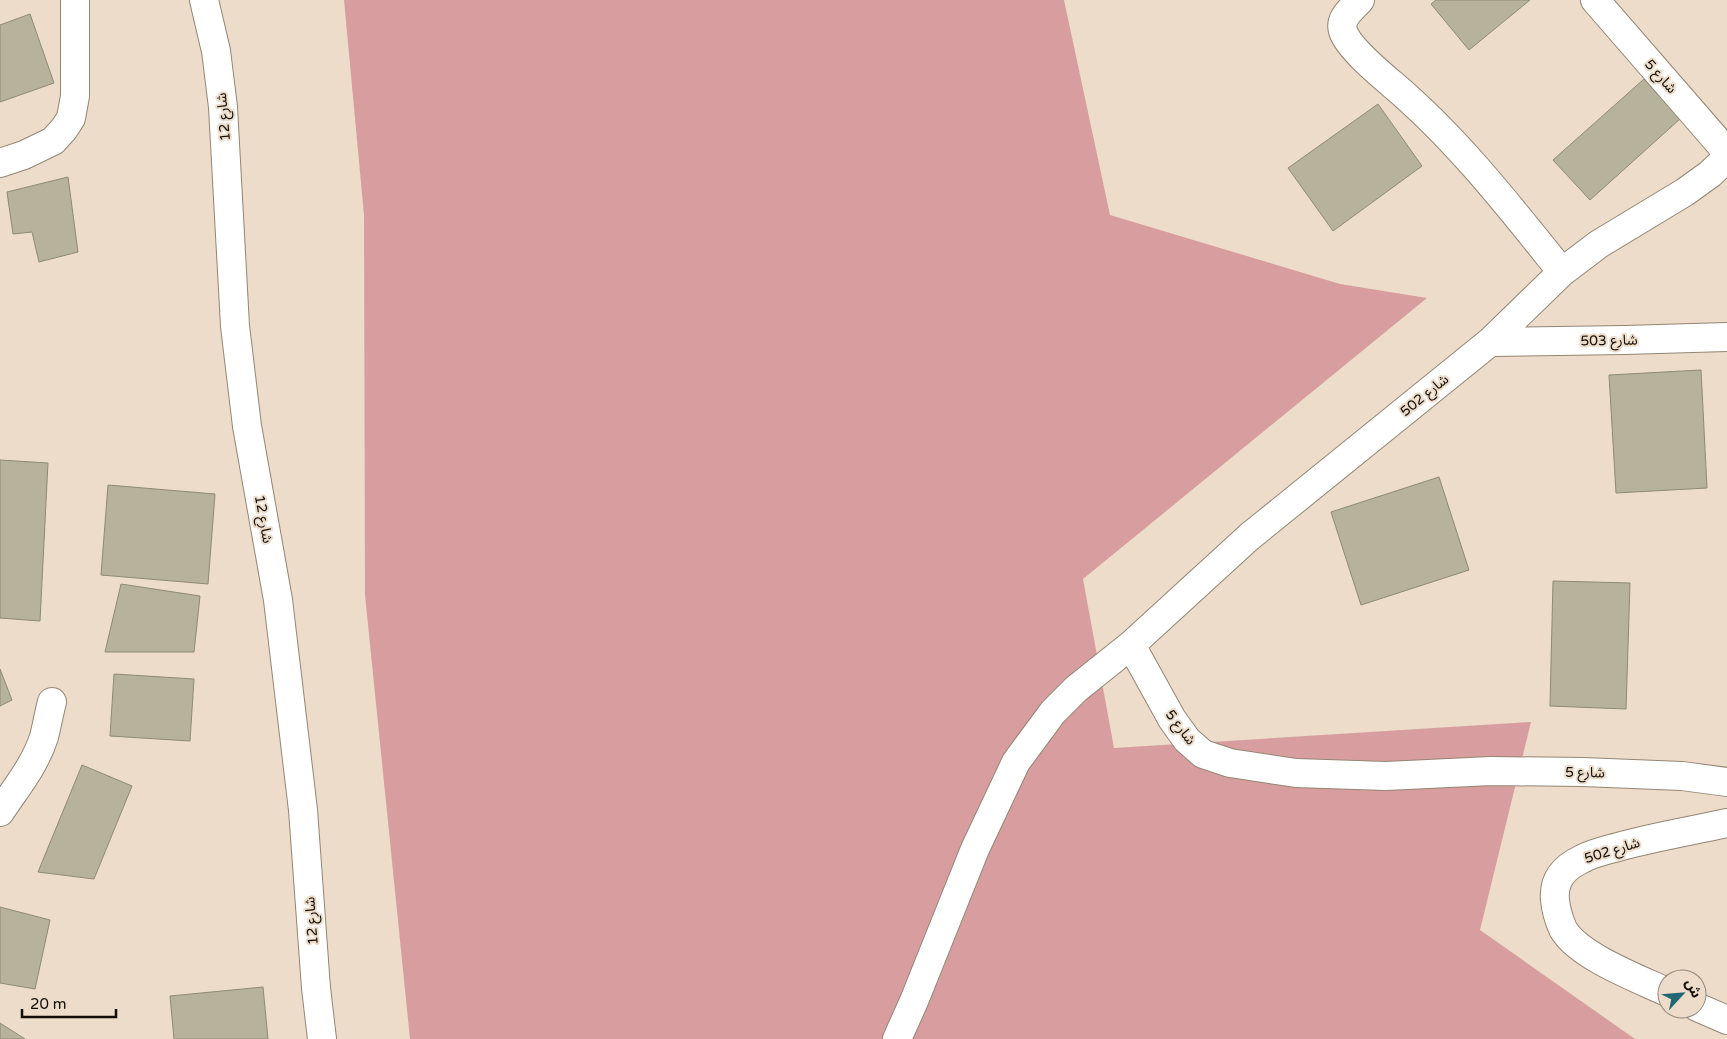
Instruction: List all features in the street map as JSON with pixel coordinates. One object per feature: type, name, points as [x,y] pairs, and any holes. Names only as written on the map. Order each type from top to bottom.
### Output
[{"type":"street","points":[[0,163],[24,155],[53,141],[64,130],[71,118],[75,96],[75,0]]},
{"type":"street","name":"شارع 12","points":[[204,0],[216,51],[223,107],[235,326],[247,426],[278,600],[303,810],[316,988],[322,1039]]},
{"type":"street","points":[[1360,0],[1343,20],[1343,30],[1346,37],[1366,60],[1444,132],[1497,191],[1562,272]]},
{"type":"street","name":"شارع 5","points":[[1595,0],[1727,152]]},
{"type":"street","name":"شارع 502","points":[[1131,645],[1249,537],[1490,342],[1562,272],[1599,244],[1685,192],[1710,174],[1727,158]]},
{"type":"street","name":"شارع 503","points":[[1490,342],[1727,337]]},
{"type":"street","points":[[897,1039],[975,849],[1016,762],[1054,712],[1076,689],[1131,645]]},
{"type":"street","name":"شارع 5","points":[[1131,645],[1168,711],[1187,740],[1203,754],[1230,763],[1305,774],[1386,776],[1491,771],[1584,772],[1682,776],[1727,782]]},
{"type":"street","points":[[0,812],[38,754],[52,702]]},
{"type":"street","name":"شارع 502","points":[[1657,987],[1597,958],[1572,940],[1564,930],[1557,912],[1554,890],[1558,878],[1567,868],[1583,858],[1608,850],[1631,843],[1727,824]]},
{"type":"street","points":[[1707,1011],[1727,1020]]},
{"type":"shaded area","points":[[344,0],[1064,0],[1110,215],[1340,284],[1427,298],[1083,579],[1114,748],[1531,722],[1480,930],[1635,1039],[410,1039],[365,595],[364,215]]},
{"type":"building","points":[[1436,0],[1530,0],[1469,50],[1431,4]]},
{"type":"building","points":[[30,14],[54,83],[0,102],[0,25]]},
{"type":"building","points":[[1644,79],[1680,119],[1590,200],[1553,160]]},
{"type":"building","points":[[1378,104],[1422,166],[1333,231],[1288,168]]},
{"type":"building","points":[[68,177],[78,252],[39,262],[32,232],[13,234],[7,192]]},
{"type":"building","points":[[1701,370],[1707,488],[1616,493],[1609,375]]},
{"type":"building","points":[[0,460],[48,463],[40,621],[0,618]]},
{"type":"building","points":[[1439,477],[1469,570],[1361,605],[1331,512]]},
{"type":"building","points":[[108,485],[215,494],[208,584],[101,575]]},
{"type":"building","points":[[1553,581],[1630,583],[1626,709],[1550,706]]},
{"type":"building","points":[[121,584],[200,596],[194,652],[105,652]]},
{"type":"building","points":[[0,669],[12,700],[0,706]]},
{"type":"building","points":[[114,674],[194,679],[190,741],[110,736]]},
{"type":"building","points":[[82,765],[132,786],[94,879],[38,872]]},
{"type":"building","points":[[0,907],[50,920],[35,989],[0,983]]},
{"type":"building","points":[[263,987],[268,1039],[174,1039],[170,996]]},
{"type":"building","points":[[0,1023],[25,1039],[0,1039]]}]
